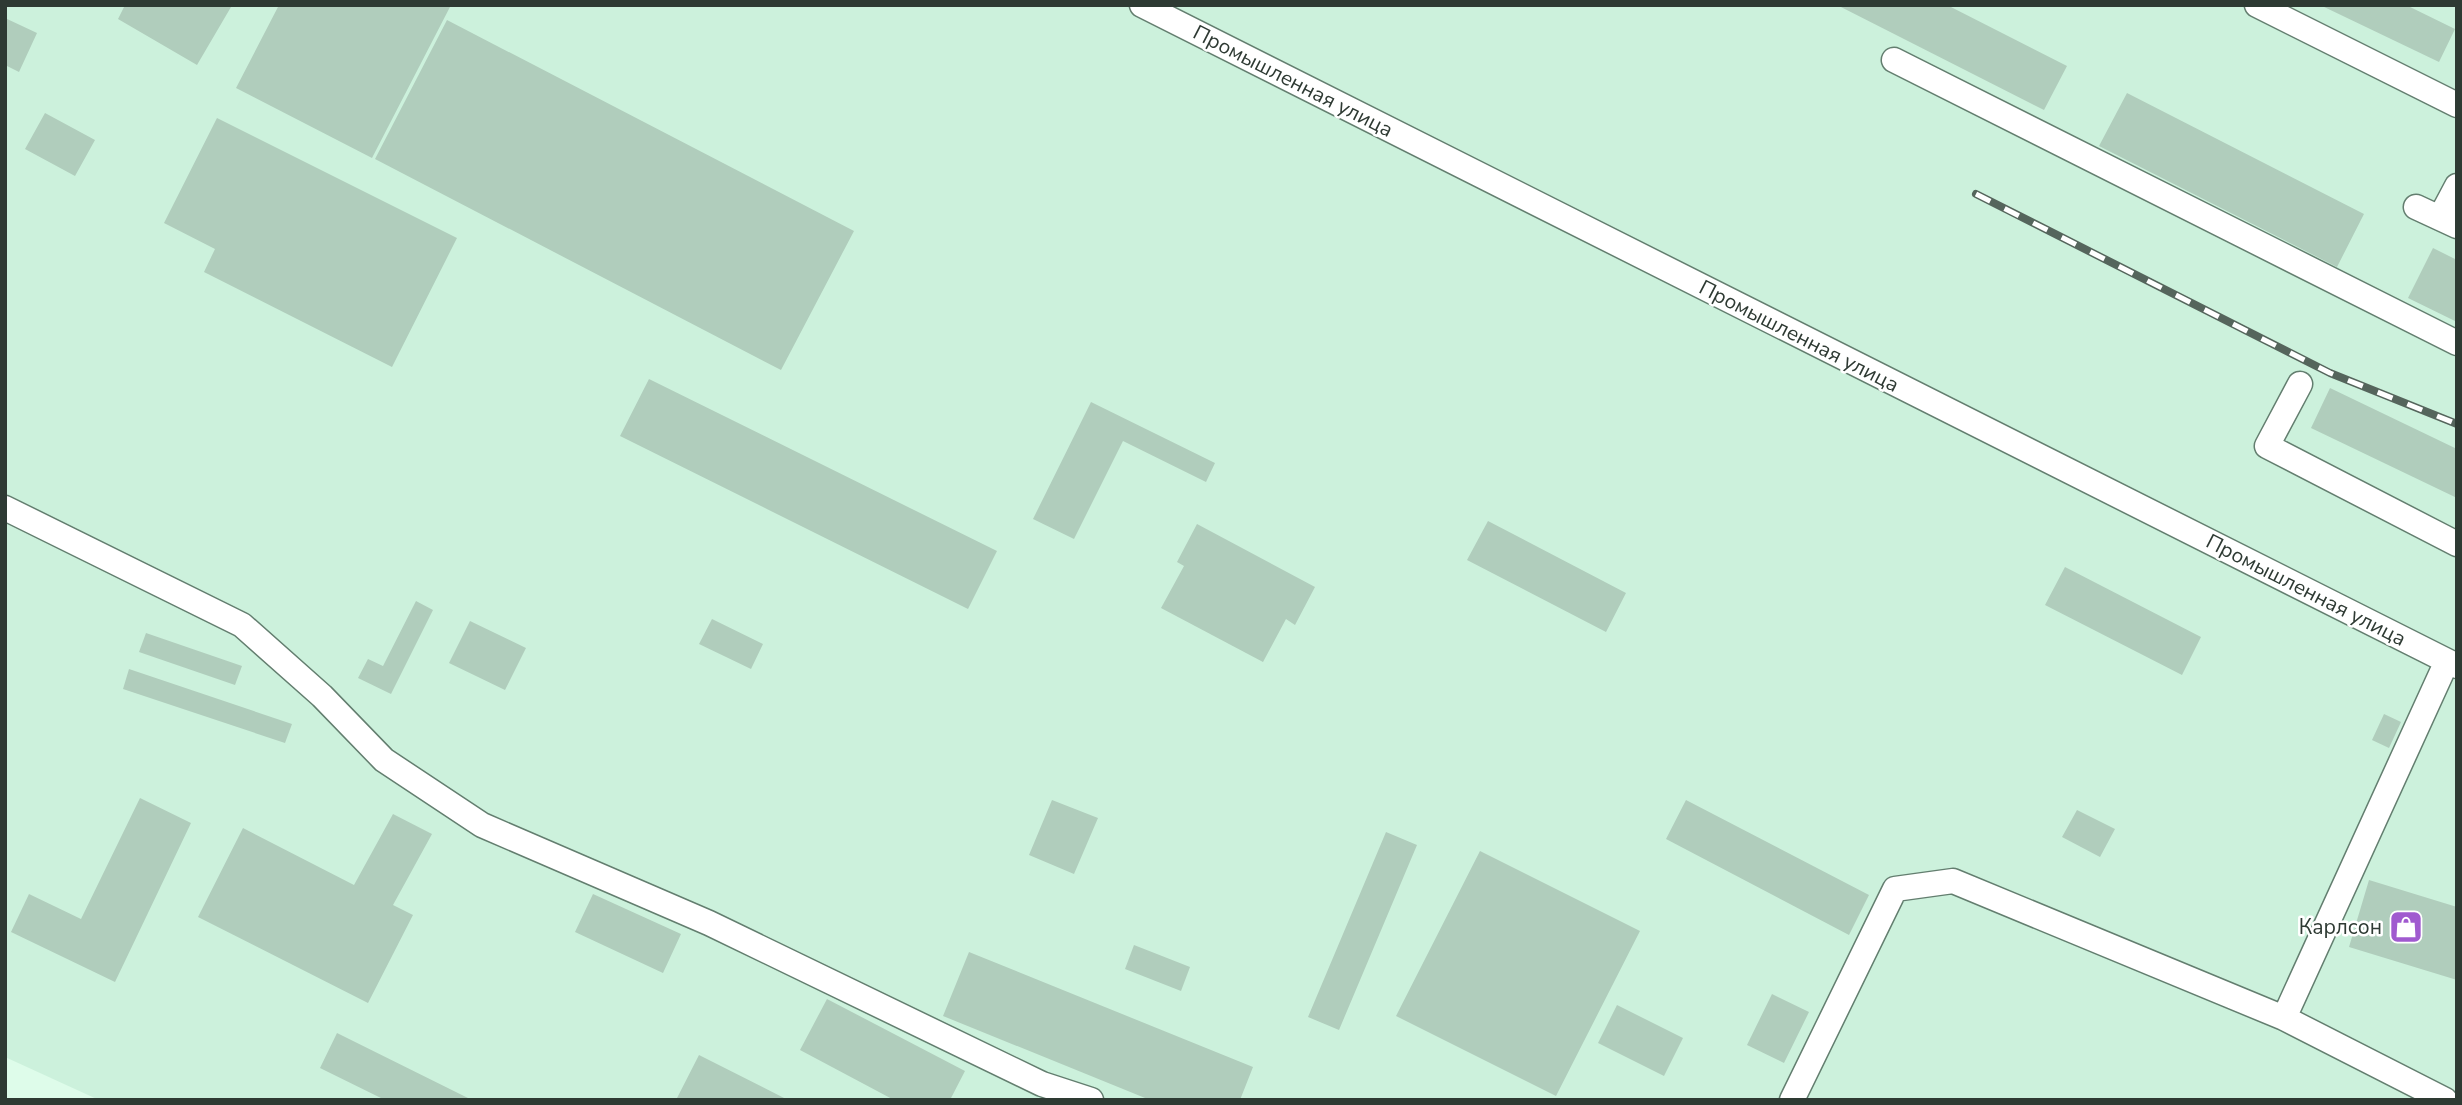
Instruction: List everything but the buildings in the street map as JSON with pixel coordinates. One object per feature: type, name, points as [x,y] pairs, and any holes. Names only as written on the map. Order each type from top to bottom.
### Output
[{"type":"street","name":"Промышленная улица","points":[[1142,5],[2452,664]]},
{"type":"street","points":[[2257,5],[2457,105]]},
{"type":"street","points":[[1894,61],[2457,343]]},
{"type":"street","points":[[2416,206],[2448,222],[2457,186]]},
{"type":"street","points":[[2300,384],[2267,446],[2457,544]]},
{"type":"street","points":[[5,508],[242,625],[322,696],[384,760],[482,825],[709,923],[1042,1084],[1091,1100]]},
{"type":"street","points":[[2284,1018],[2452,664]]},
{"type":"street","points":[[1792,1100],[1895,889],[1953,881],[2284,1018],[2445,1100]]},
{"type":"shaded area","points":[[5,5],[2457,5],[2457,1100],[99,1100],[5,1057]]},
{"type":"railway","points":[[1976,194],[2330,373],[2457,424]]},
{"type":"place","name":"Карлсон","points":[[2406,927]]}]
